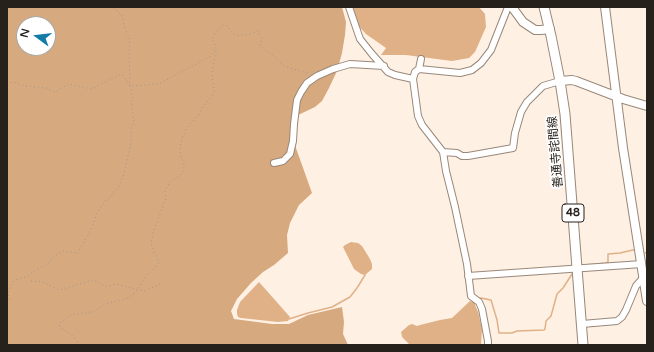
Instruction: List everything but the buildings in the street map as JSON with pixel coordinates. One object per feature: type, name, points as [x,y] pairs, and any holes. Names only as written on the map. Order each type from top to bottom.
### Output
[{"type":"main road","name":"善通寺詫間線","points":[[544,7],[550,29],[565,114],[583,345]]},
{"type":"street","points":[[349,7],[360,39],[388,72],[412,79]]},
{"type":"street","points":[[419,69],[460,73],[472,70],[481,63],[491,50],[508,7]]},
{"type":"street","points":[[512,7],[523,22],[535,30],[550,29]]},
{"type":"street","points":[[605,7],[623,148],[647,301]]},
{"type":"street","points":[[420,59],[419,69],[415,72],[412,79],[418,116],[422,125],[443,152],[467,264],[471,296],[478,302],[482,309],[488,345]]},
{"type":"street","points":[[274,163],[285,159],[290,154],[293,141],[297,100],[307,83],[317,76],[350,64],[384,66]]},
{"type":"street","points":[[443,152],[457,153],[462,156],[468,156],[513,148],[515,133],[521,112],[527,102],[543,86],[560,81],[576,81],[617,97],[647,106]]},
{"type":"street","points":[[468,276],[642,264]]},
{"type":"street","points":[[582,324],[617,321],[626,310],[636,286],[643,278]]},
{"type":"path","points":[[7,298],[10,300],[8,290],[14,280],[28,276],[38,268],[43,267],[58,253],[64,251],[68,253],[75,252],[77,254],[88,235],[95,220],[96,214],[106,200],[118,188],[124,174],[131,142],[131,128],[134,122],[131,100],[133,98],[130,86],[130,39],[124,26],[122,15],[112,7]]},
{"type":"path","points":[[80,345],[73,336],[60,328],[59,325],[61,322],[71,315],[93,312],[105,304],[126,299],[135,293],[146,276],[156,267],[159,262],[151,243],[157,218],[166,198],[165,190],[170,182],[181,175],[184,170],[184,164],[180,154],[182,138],[187,127],[198,116],[214,92],[212,72],[216,46],[212,39],[222,24],[227,26],[236,36],[258,31],[262,38],[260,46],[284,66],[317,76]]},
{"type":"path","points":[[130,86],[159,84],[211,56],[216,46]]},
{"type":"path","points":[[7,84],[13,82],[25,86],[46,88],[55,92],[69,84],[92,89],[122,74],[130,86]]},
{"type":"path","points":[[31,281],[43,282],[59,290],[93,280],[106,286],[116,284],[144,291],[161,284]]},
{"type":"shaded area","points":[[7,7],[342,7],[346,22],[345,35],[337,71],[322,101],[315,107],[298,115],[294,119],[292,137],[312,193],[299,205],[290,223],[287,235],[288,253],[251,283],[237,299],[231,311],[234,319],[272,324],[289,324],[308,315],[342,307],[344,322],[343,334],[348,345],[7,345]]},
{"type":"shaded area","points":[[352,7],[479,7],[485,14],[486,27],[475,52],[469,58],[452,61],[406,55],[381,55],[386,48],[366,34],[355,22]]},
{"type":"shaded area","points":[[351,242],[358,243],[362,246],[370,259],[372,269],[365,275],[354,269],[343,247]]},
{"type":"shaded area","points":[[259,282],[290,317],[288,321],[278,322],[238,317],[237,310],[240,302]]},
{"type":"shaded area","points":[[474,299],[477,302],[475,305],[482,329],[481,345],[410,345],[402,337],[401,332],[409,325],[412,324],[417,326],[452,318]]},
{"type":"waterway","points":[[585,265],[606,263],[608,262],[608,254],[637,249]]},
{"type":"waterway","points":[[479,299],[491,300],[499,333],[544,330],[546,321],[551,316],[557,294],[572,274]]},
{"type":"waterway","points":[[289,319],[332,307],[350,297],[365,275]]}]
